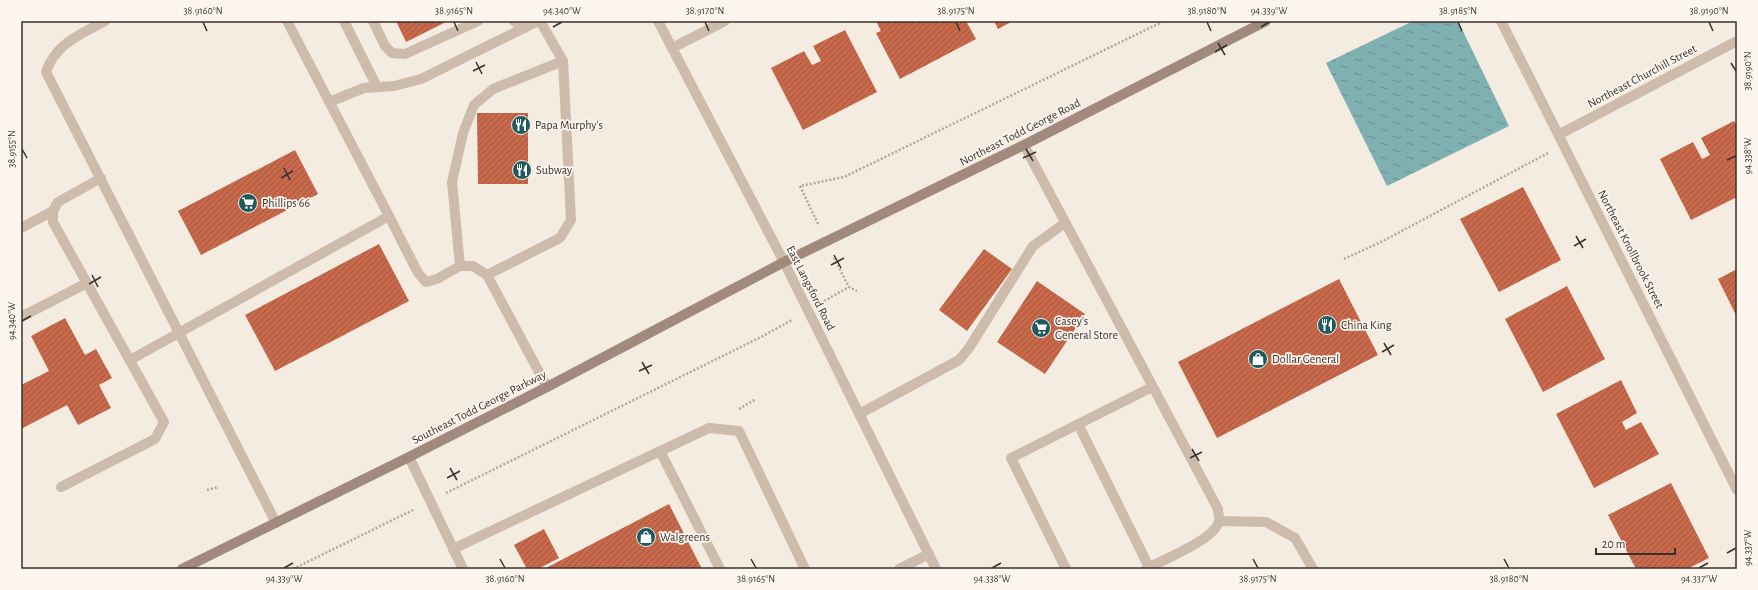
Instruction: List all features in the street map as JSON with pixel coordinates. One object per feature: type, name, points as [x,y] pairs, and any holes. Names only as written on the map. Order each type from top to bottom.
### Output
[{"type":"main road","name":"Northeast Todd George Road","points":[[784,262],[1024,145],[1266,21]]},
{"type":"main road","name":"Southeast Todd George Parkway","points":[[182,569],[547,387],[784,262]]},
{"type":"street","points":[[105,21],[70,40],[57,51],[49,62],[46,72],[276,523]]},
{"type":"street","points":[[287,21],[418,273],[426,282],[437,279],[460,266],[473,266],[487,276],[547,387]]},
{"type":"street","points":[[344,21],[377,87]]},
{"type":"street","points":[[373,21],[384,46],[392,53],[405,54],[478,21]]},
{"type":"street","points":[[514,21],[525,28]]},
{"type":"street","points":[[329,102],[364,88],[394,86],[421,79],[539,21],[563,61],[571,220],[560,238],[487,276]]},
{"type":"street","name":"East Langsford Road","points":[[658,21],[784,262],[936,569]]},
{"type":"street","points":[[672,48],[725,21]]},
{"type":"street","name":"Northeast Knollbrook Street","points":[[1501,21],[1560,134],[1737,490]]},
{"type":"street","name":"Northeast Churchill Street","points":[[1560,134],[1737,41]]},
{"type":"street","points":[[460,266],[452,182],[463,134],[474,105],[493,89],[563,61]]},
{"type":"street","points":[[1024,145],[1218,509],[1220,521],[1214,531],[1201,541],[1147,568],[1078,424]]},
{"type":"street","points":[[61,487],[155,439],[164,422],[53,222],[53,211],[58,202],[101,178]]},
{"type":"street","points":[[21,228],[53,211]]},
{"type":"street","points":[[130,360],[389,216]]},
{"type":"street","points":[[859,414],[959,360],[969,348],[1033,246],[1065,223]]},
{"type":"street","points":[[21,317],[87,283]]},
{"type":"street","points":[[1066,569],[1011,458],[1152,386]]},
{"type":"street","points":[[454,549],[709,428],[739,431],[805,569]]},
{"type":"street","points":[[660,451],[720,569]]},
{"type":"street","points":[[409,457],[463,569]]},
{"type":"street","points":[[1220,521],[1266,522],[1294,538],[1313,569]]},
{"type":"street","points":[[898,569],[929,554]]},
{"type":"path","points":[[800,186],[844,177],[1164,21]]},
{"type":"path","points":[[1344,259],[1394,235],[1548,153]]},
{"type":"path","points":[[460,486],[761,337]]},
{"type":"path","points":[[739,408],[756,399]]},
{"type":"path","points":[[208,490],[219,487]]},
{"type":"path","points":[[293,569],[393,520]]},
{"type":"water","points":[[1413,21],[1458,21],[1509,126],[1387,186],[1326,63]]},
{"type":"building","points":[[396,21],[448,21],[406,42]]},
{"type":"building","points":[[876,21],[966,21],[976,39],[900,79],[876,33],[881,31]]},
{"type":"building","points":[[994,21],[1013,21],[998,29]]},
{"type":"building","points":[[845,30],[877,92],[803,130],[771,68],[804,51],[812,65],[821,61],[813,46]]},
{"type":"building","points":[[477,113],[528,113],[528,184],[478,184]]},
{"type":"building","points":[[1734,121],[1737,126],[1737,197],[1691,220],[1660,159],[1693,142],[1702,159],[1710,155],[1701,138]]},
{"type":"building","name":"Phillips 66","points":[[295,150],[318,194],[201,255],[178,211]]},
{"type":"building","points":[[1523,187],[1561,260],[1499,292],[1460,219]]},
{"type":"building","points":[[379,244],[409,301],[275,371],[245,315]]},
{"type":"building","points":[[984,249],[1012,269],[967,331],[939,310]]},
{"type":"building","points":[[1737,269],[1737,317],[1718,279]]},
{"type":"building","points":[[1339,279],[1378,355],[1217,438],[1178,362]]},
{"type":"building","name":"Casey's General Store","points":[[1037,281],[1085,314],[1045,374],[997,342]]},
{"type":"building","points":[[1567,286],[1605,359],[1543,392],[1505,319]]},
{"type":"building","points":[[65,318],[85,355],[96,349],[112,378],[99,385],[111,408],[78,425],[67,405],[21,429],[21,385],[49,371],[31,336]]},
{"type":"building","points":[[1621,380],[1637,413],[1622,422],[1626,430],[1641,422],[1659,454],[1594,488],[1556,414]]},
{"type":"building","points":[[1671,483],[1709,558],[1687,569],[1636,569],[1608,515]]},
{"type":"building","name":"Walgreens","points":[[669,504],[702,569],[544,569]]},
{"type":"building","points":[[544,529],[559,558],[538,569],[527,569],[514,545]]},
{"type":"place","name":"Papa Murphy's","points":[[521,125]]},
{"type":"place","name":"Subway","points":[[522,170]]},
{"type":"place","name":"Phillips 66","points":[[248,203]]},
{"type":"place","name":"China King","points":[[1327,325]]},
{"type":"place","name":"Casey's General Store","points":[[1041,328]]},
{"type":"place","name":"Dollar General","points":[[1258,359]]},
{"type":"place","name":"Walgreens","points":[[646,537]]}]
